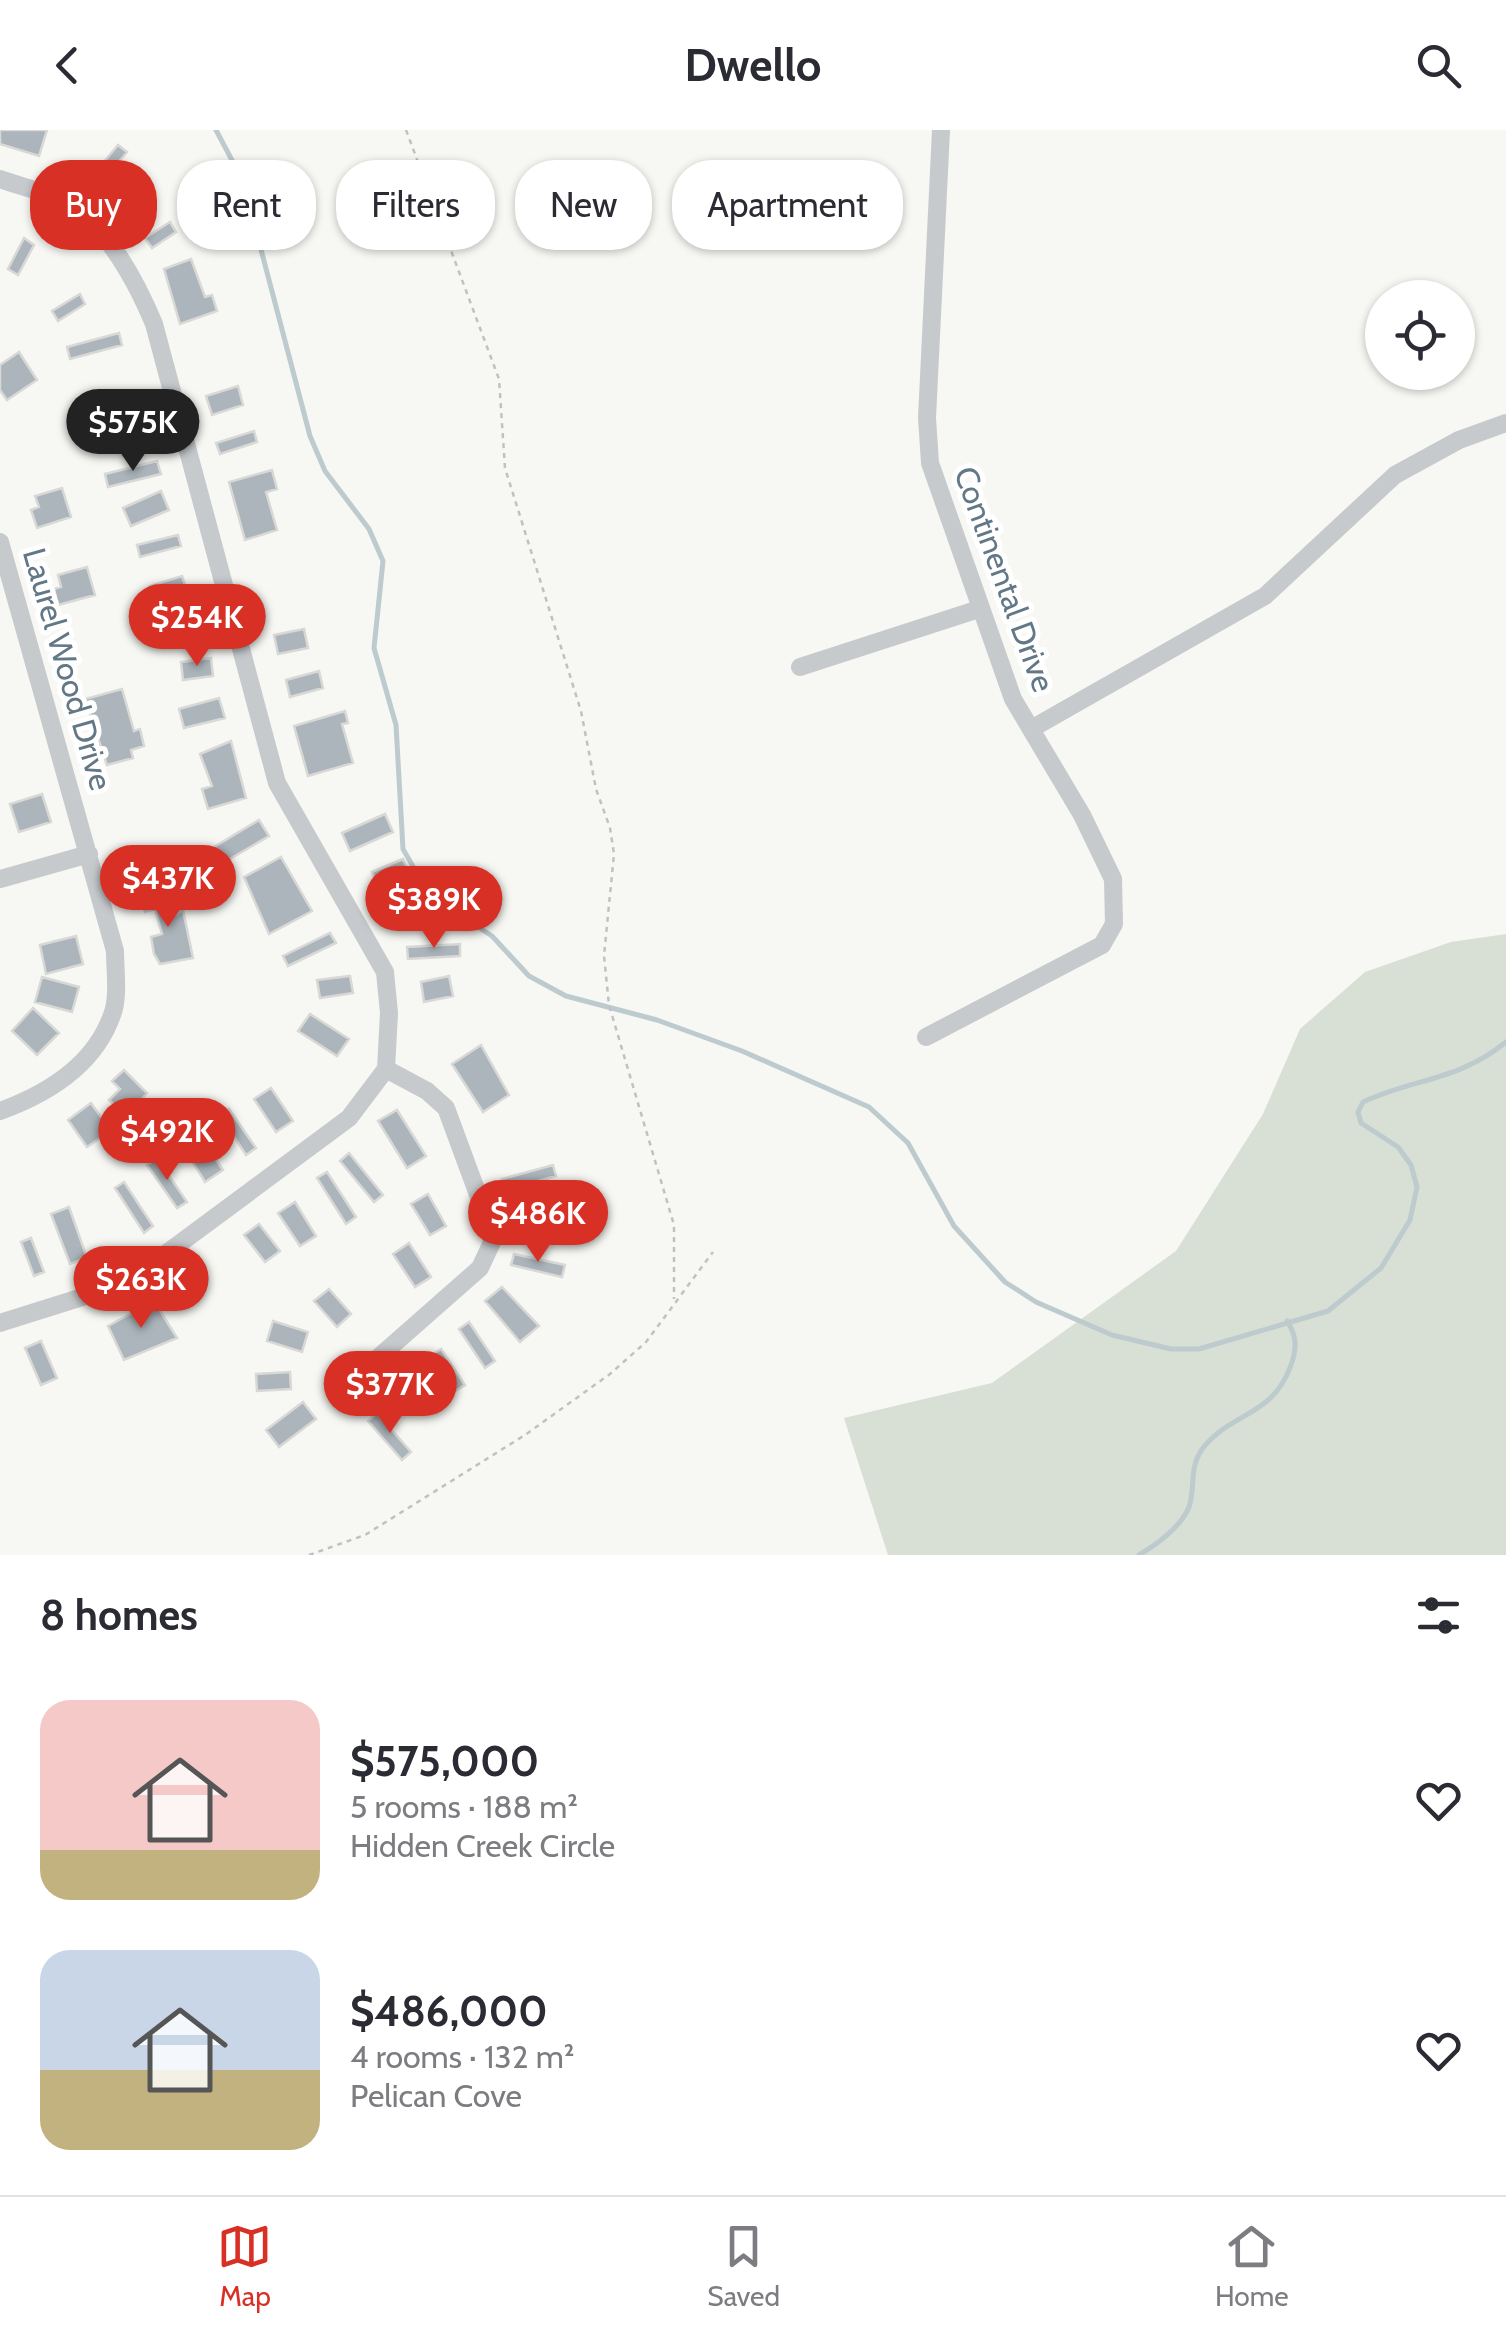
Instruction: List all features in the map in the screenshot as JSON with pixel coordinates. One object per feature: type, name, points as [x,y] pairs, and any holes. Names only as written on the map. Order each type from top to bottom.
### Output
[{"type":"street","name":"Continental Drive","points":[[926,1036],[1102,945],[1114,924],[1113,879],[1013,699],[979,609],[929,448],[941,130]]},
{"type":"street","points":[[0,179],[67,204],[130,271],[154,324],[277,783],[385,972],[389,1013],[386,1069],[349,1118],[152,1264],[92,1294],[0,1323]]},
{"type":"street","points":[[1030,729],[1265,596],[1395,476],[1459,440],[1506,424]]},
{"type":"street","name":"Laurel Wood Drive","points":[[0,542],[115,952],[113,1014],[76,1070],[48,1092],[0,1111]]},
{"type":"street","points":[[800,667],[979,609]]},
{"type":"street","points":[[0,879],[89,854]]},
{"type":"street","points":[[346,1386],[480,1268],[494,1238],[446,1108],[427,1091],[386,1069]]},
{"type":"path","points":[[406,130],[498,379],[505,468],[580,711],[596,789],[610,828],[614,854],[604,956],[609,1006],[674,1226],[674,1299]]},
{"type":"path","points":[[310,1555],[365,1534],[525,1435],[610,1374],[646,1342],[674,1299],[713,1252]]},
{"type":"shaded area","points":[[1506,934],[1506,1555],[888,1555],[844,1418],[992,1383],[1176,1251],[1263,1114],[1300,1029],[1365,972],[1451,942]]},
{"type":"building","points":[[0,130],[47,130],[39,156],[0,144]]},
{"type":"building","points":[[118,145],[127,152],[120,160],[106,160]]},
{"type":"building","points":[[170,222],[176,232],[157,245],[157,230]]},
{"type":"building","points":[[24,238],[31,250],[18,275],[8,269]]},
{"type":"building","points":[[191,259],[205,297],[212,295],[217,311],[180,324],[164,269]]},
{"type":"building","points":[[80,294],[85,304],[58,321],[52,311]]},
{"type":"building","points":[[119,333],[122,345],[70,359],[67,347]]},
{"type":"building","points":[[19,352],[37,380],[7,400],[0,390],[0,365]]},
{"type":"building","points":[[238,386],[243,405],[212,415],[206,396]]},
{"type":"building","points":[[254,431],[257,442],[220,454],[216,443]]},
{"type":"building","points":[[157,461],[161,474],[108,487],[105,474]]},
{"type":"building","points":[[272,470],[277,489],[266,492],[277,530],[245,540],[229,482]]},
{"type":"building","points":[[62,488],[71,517],[37,528],[31,510],[39,507],[35,496]]},
{"type":"building","points":[[161,491],[169,510],[131,526],[123,508]]},
{"type":"building","points":[[178,535],[181,546],[140,557],[137,545]]},
{"type":"building","points":[[87,567],[95,595],[58,605],[54,589],[61,587],[58,575]]},
{"type":"building","points":[[182,576],[201,632],[160,645],[154,626],[160,624],[150,586]]},
{"type":"building","points":[[304,629],[308,648],[278,654],[274,635]]},
{"type":"building","points":[[211,658],[213,676],[183,680],[181,662]]},
{"type":"building","points":[[319,671],[323,688],[290,697],[286,680]]},
{"type":"building","points":[[122,689],[134,731],[140,729],[144,746],[131,750],[133,758],[107,765],[85,699]]},
{"type":"building","points":[[219,698],[225,718],[184,728],[179,709]]},
{"type":"building","points":[[345,711],[348,723],[342,724],[353,763],[308,776],[294,726]]},
{"type":"building","points":[[231,741],[246,798],[208,809],[202,789],[212,786],[200,754]]},
{"type":"building","points":[[42,794],[51,822],[19,832],[10,804]]},
{"type":"building","points":[[385,814],[393,832],[350,851],[342,833]]},
{"type":"building","points":[[259,820],[269,836],[223,863],[214,847]]},
{"type":"building","points":[[281,857],[312,911],[269,934],[244,877]]},
{"type":"building","points":[[403,859],[410,875],[378,888],[372,872]]},
{"type":"building","points":[[161,889],[175,915],[183,910],[193,958],[160,964],[154,954],[151,937],[162,934],[155,909],[145,912],[140,895]]},
{"type":"building","points":[[436,901],[436,921],[394,922],[393,902]]},
{"type":"building","points":[[330,933],[336,943],[288,966],[283,956]]},
{"type":"building","points":[[76,936],[83,964],[46,974],[40,945]]},
{"type":"building","points":[[460,944],[460,956],[408,959],[407,947]]},
{"type":"building","points":[[350,976],[353,993],[320,998],[317,980]]},
{"type":"building","points":[[449,976],[453,996],[424,1002],[421,982]]},
{"type":"building","points":[[42,977],[79,987],[72,1012],[35,1002]]},
{"type":"building","points":[[33,1008],[59,1033],[37,1055],[12,1031]]},
{"type":"building","points":[[310,1014],[349,1039],[337,1056],[298,1031]]},
{"type":"building","points":[[481,1045],[509,1095],[483,1112],[452,1064]]},
{"type":"building","points":[[124,1070],[147,1093],[140,1101],[148,1108],[134,1123],[109,1100],[120,1089],[112,1081]]},
{"type":"building","points":[[271,1088],[293,1121],[276,1132],[254,1099]]},
{"type":"building","points":[[91,1103],[111,1131],[87,1147],[68,1120]]},
{"type":"building","points":[[229,1109],[256,1148],[246,1155],[220,1115]]},
{"type":"building","points":[[397,1110],[426,1156],[407,1168],[378,1121]]},
{"type":"building","points":[[206,1145],[223,1170],[205,1182],[189,1156]]},
{"type":"building","points":[[349,1153],[383,1195],[374,1202],[340,1161]]},
{"type":"building","points":[[157,1158],[187,1202],[177,1208],[147,1165]]},
{"type":"building","points":[[553,1165],[556,1176],[505,1190],[502,1179]]},
{"type":"building","points":[[327,1172],[356,1217],[346,1224],[317,1178]]},
{"type":"building","points":[[124,1182],[153,1226],[144,1233],[115,1188]]},
{"type":"building","points":[[428,1194],[446,1226],[430,1235],[411,1204]]},
{"type":"building","points":[[295,1202],[316,1236],[300,1246],[278,1213]]},
{"type":"building","points":[[69,1207],[87,1258],[70,1264],[51,1214]]},
{"type":"building","points":[[259,1224],[280,1251],[265,1262],[244,1235]]},
{"type":"building","points":[[31,1238],[44,1272],[34,1276],[21,1242]]},
{"type":"building","points":[[409,1243],[431,1277],[415,1287],[393,1254]]},
{"type":"building","points":[[514,1254],[565,1265],[562,1277],[511,1265]]},
{"type":"building","points":[[502,1287],[539,1326],[520,1342],[485,1301]]},
{"type":"building","points":[[329,1289],[351,1314],[337,1327],[314,1301]]},
{"type":"building","points":[[154,1301],[177,1338],[124,1360],[108,1326]]},
{"type":"building","points":[[273,1321],[308,1332],[302,1352],[267,1341]]},
{"type":"building","points":[[469,1322],[495,1361],[485,1368],[459,1329]]},
{"type":"building","points":[[41,1341],[57,1378],[41,1385],[25,1348]]},
{"type":"building","points":[[441,1349],[465,1385],[449,1395],[426,1359]]},
{"type":"building","points":[[290,1372],[291,1389],[257,1391],[256,1374]]},
{"type":"building","points":[[303,1402],[316,1419],[279,1447],[266,1430]]},
{"type":"building","points":[[377,1413],[411,1452],[402,1460],[368,1421]]},
{"type":"waterway","points":[[216,130],[243,181],[310,436],[325,471],[369,529],[383,561],[374,648],[396,725],[403,849],[430,896],[492,936],[529,976],[566,996],[657,1020],[742,1051],[869,1107],[908,1143],[954,1226],[1005,1282],[1036,1302],[1112,1335],[1171,1349],[1199,1349],[1328,1311],[1381,1268],[1410,1220],[1417,1187],[1411,1165],[1398,1147],[1361,1123],[1358,1112],[1363,1102],[1453,1072],[1506,1042]]},
{"type":"waterway","points":[[1139,1555],[1167,1535],[1185,1514],[1191,1500],[1195,1463],[1203,1448],[1226,1427],[1263,1405],[1283,1382],[1295,1348],[1287,1321]]}]
